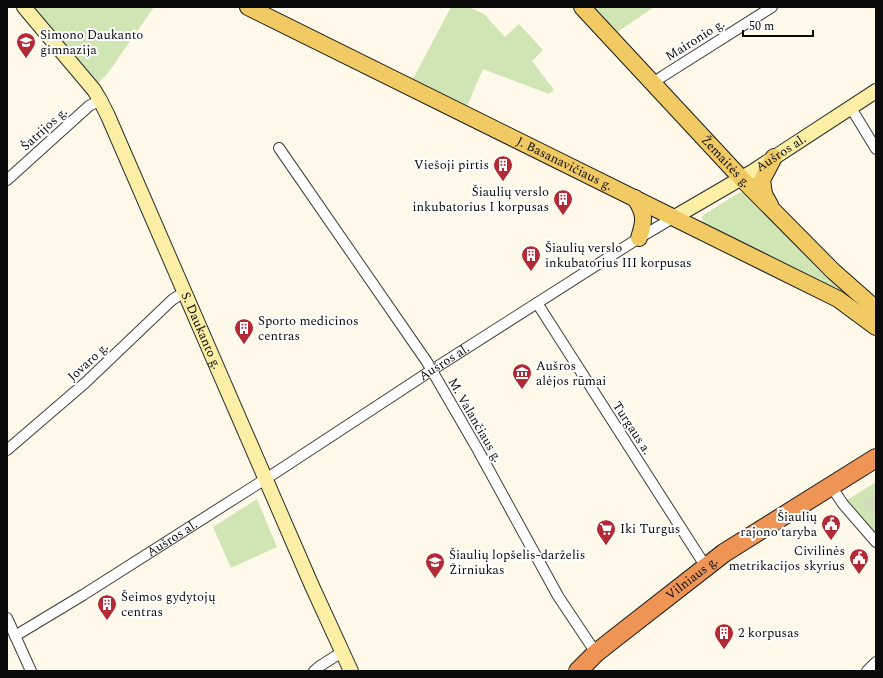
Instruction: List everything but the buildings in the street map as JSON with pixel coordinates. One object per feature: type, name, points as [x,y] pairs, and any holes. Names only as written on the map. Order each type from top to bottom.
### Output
[{"type":"highway","name":"Vilniaus g.","points":[[578,671],[596,653],[724,553],[876,458]]},
{"type":"main road","name":"S. Daukanto g.","points":[[24,7],[94,90],[108,116],[312,586],[351,671]]},
{"type":"main road","name":"J. Basanavičiaus g.","points":[[248,7],[838,299],[876,327]]},
{"type":"main road","name":"Žemaitės g.","points":[[582,7],[741,178],[833,271],[876,309]]},
{"type":"main road","name":"Aušros al.","points":[[673,218],[741,178],[876,92]]},
{"type":"main road","points":[[774,157],[762,180],[764,194],[774,211]]},
{"type":"main road","points":[[635,198],[642,208],[644,220],[639,238]]},
{"type":"street","name":"Maironio g.","points":[[653,83],[772,7]]},
{"type":"street","name":"Šatrijos g.","points":[[7,180],[89,106],[100,100]]},
{"type":"street","points":[[851,108],[876,149]]},
{"type":"street","name":"M. Valančiaus g.","points":[[279,148],[432,370],[478,450],[558,596],[596,653]]},
{"type":"street","name":"Aušros al.","points":[[15,636],[83,595],[432,370],[639,238],[673,218]]},
{"type":"street","name":"Jovaro g.","points":[[7,450],[85,382],[172,300],[185,292]]},
{"type":"street","name":"Turgaus a.","points":[[537,303],[706,567]]},
{"type":"street","points":[[832,486],[843,504],[876,542]]},
{"type":"street","points":[[7,618],[30,671]]},
{"type":"street","points":[[314,671],[342,652]]},
{"type":"street","points":[[867,671],[876,662]]},
{"type":"green space","points":[[33,7],[154,7],[108,73],[97,84]]},
{"type":"green space","points":[[451,7],[468,7],[484,14],[505,37],[519,24],[543,50],[532,61],[554,90],[549,94],[483,69],[467,106],[412,81]]},
{"type":"green space","points":[[582,7],[654,7],[610,37]]},
{"type":"green space","points":[[740,192],[748,193],[844,292],[843,294],[703,224],[702,216]]},
{"type":"green space","points":[[876,482],[876,493],[862,503],[876,520],[876,534],[847,500]]},
{"type":"green space","points":[[876,493],[876,520],[861,503]]},
{"type":"green space","points":[[257,499],[277,547],[231,568],[213,527]]},
{"type":"place","name":"Simono Daukanto gimnazija","points":[[26,59]]},
{"type":"place","name":"Viešoji pirtis","points":[[503,182]]},
{"type":"place","name":"Šiaulių verslo inkubatorius I korpusas","points":[[563,216]]},
{"type":"place","name":"Šiaulių verslo inkubatorius III korpusas","points":[[531,272]]},
{"type":"place","name":"Sporto medicinos centras","points":[[244,345]]},
{"type":"place","name":"Aušros alėjos rūmai","points":[[522,390]]},
{"type":"place","name":"Šiaulių rajono taryba","points":[[831,541]]},
{"type":"place","name":"Iki Turgus","points":[[606,546]]},
{"type":"place","name":"Civilinės metrikacijos skyrius","points":[[859,575]]},
{"type":"place","name":"Šiaulių lopšelis-darželis Žirniukas","points":[[435,579]]},
{"type":"place","name":"Šeimos gydytojų centras","points":[[107,621]]},
{"type":"place","name":"2 korpusas","points":[[724,650]]}]
